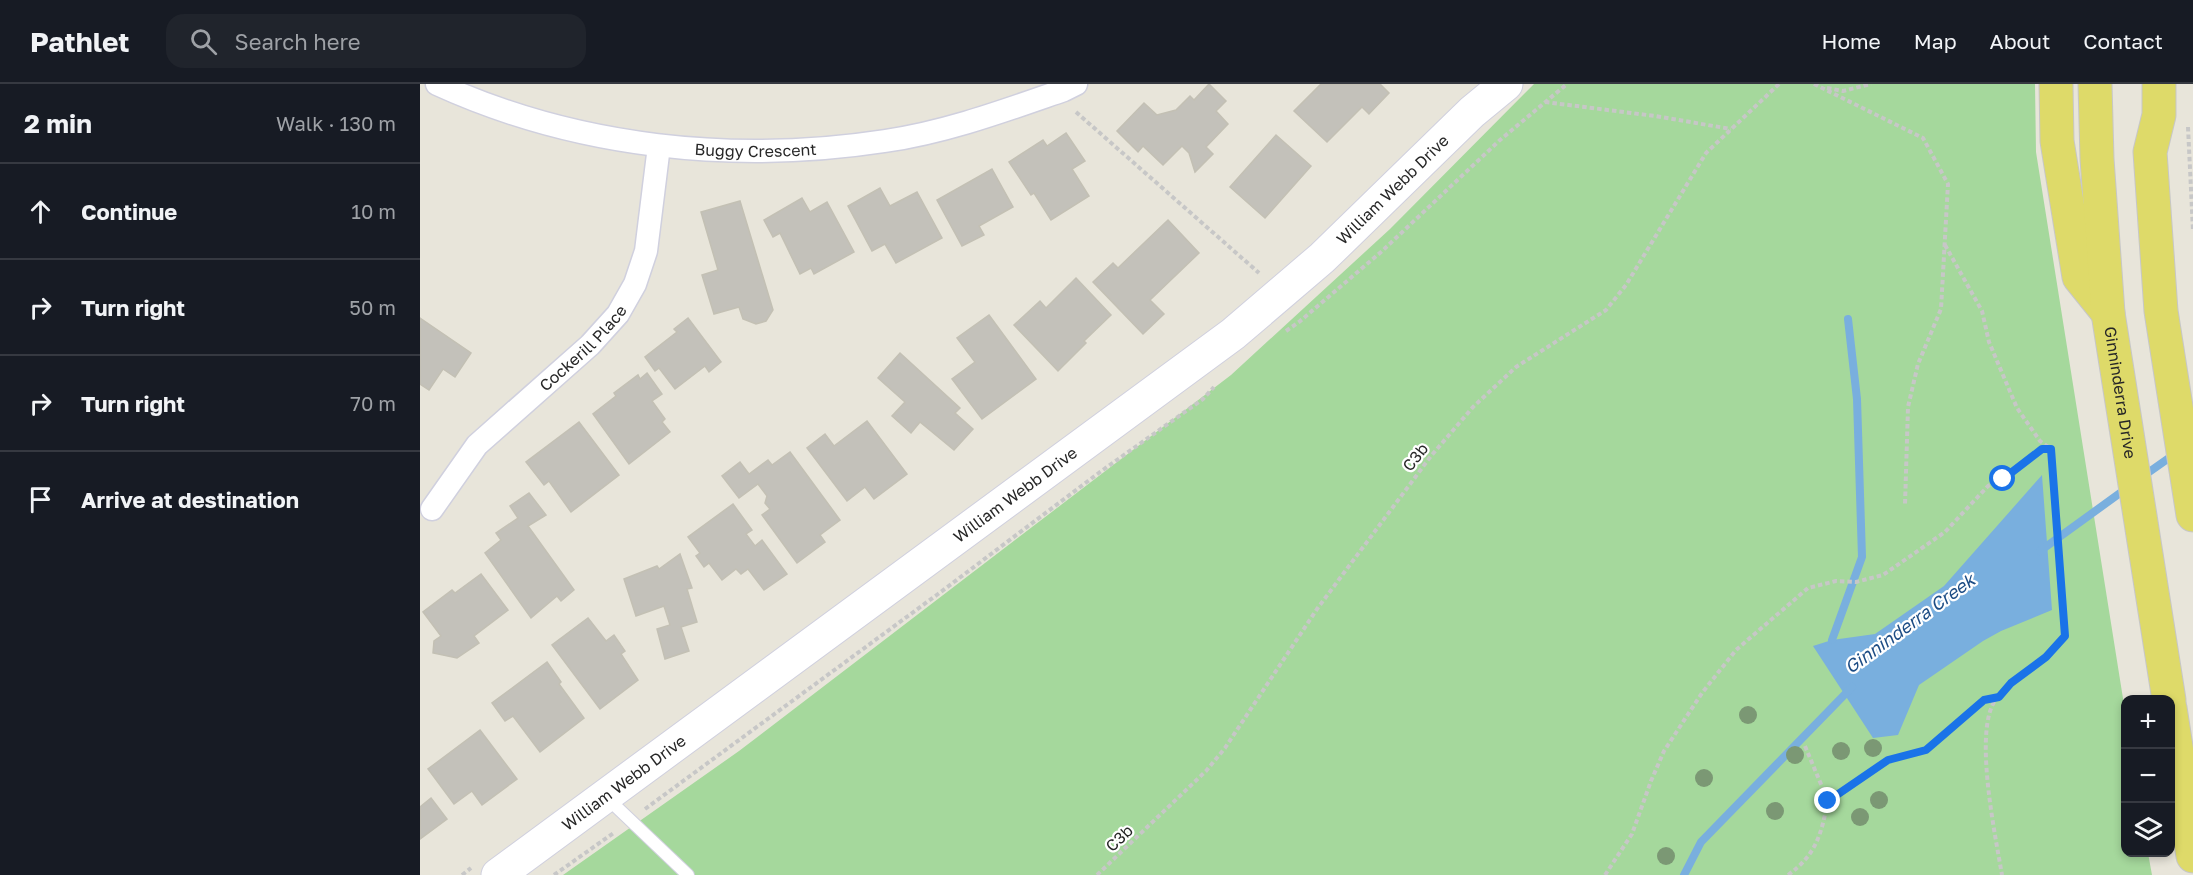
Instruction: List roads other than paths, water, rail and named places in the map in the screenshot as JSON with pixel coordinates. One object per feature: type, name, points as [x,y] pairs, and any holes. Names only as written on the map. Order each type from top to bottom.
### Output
[{"type":"main road","name":"William Webb Drive","points":[[498,875],[1233,334],[1322,258],[1472,112],[1506,84]]},
{"type":"main road","points":[[2056,84],[2057,141],[2079,277],[2109,316]]},
{"type":"main road","name":"Ginninderra Drive","points":[[2095,84],[2097,159],[2109,316],[2168,695]]},
{"type":"main road","points":[[2144,84],[2143,116],[2150,152],[2161,311],[2193,515]]},
{"type":"main road","points":[[2150,152],[2159,115],[2159,84]]},
{"type":"main road","points":[[2175,740],[2193,856]]},
{"type":"street","name":"Buggy Crescent","points":[[437,84],[471,99],[564,129],[659,146],[750,152],[795,151],[887,141],[975,121],[1070,87]]},
{"type":"street","name":"Cockerill Place","points":[[432,509],[477,445],[590,345],[618,314],[635,284],[646,251],[659,146]]},
{"type":"lane","points":[[606,797],[688,875]]},
{"type":"water","points":[[2042,475],[2052,610],[1983,641],[1919,685],[1898,735],[1873,738],[1813,646],[1832,640],[1875,634],[1944,586]]},
{"type":"waterway","points":[[1832,640],[1862,557],[1857,399],[1848,319]]},
{"type":"waterway","name":"Ginninderra Creek","points":[[2142,477],[2176,453]]},
{"type":"waterway","name":"Ginninderra Creek","points":[[2040,551],[2127,488]]},
{"type":"waterway","name":"Ginninderra Creek","points":[[1684,875],[1701,842],[1852,687]]}]
